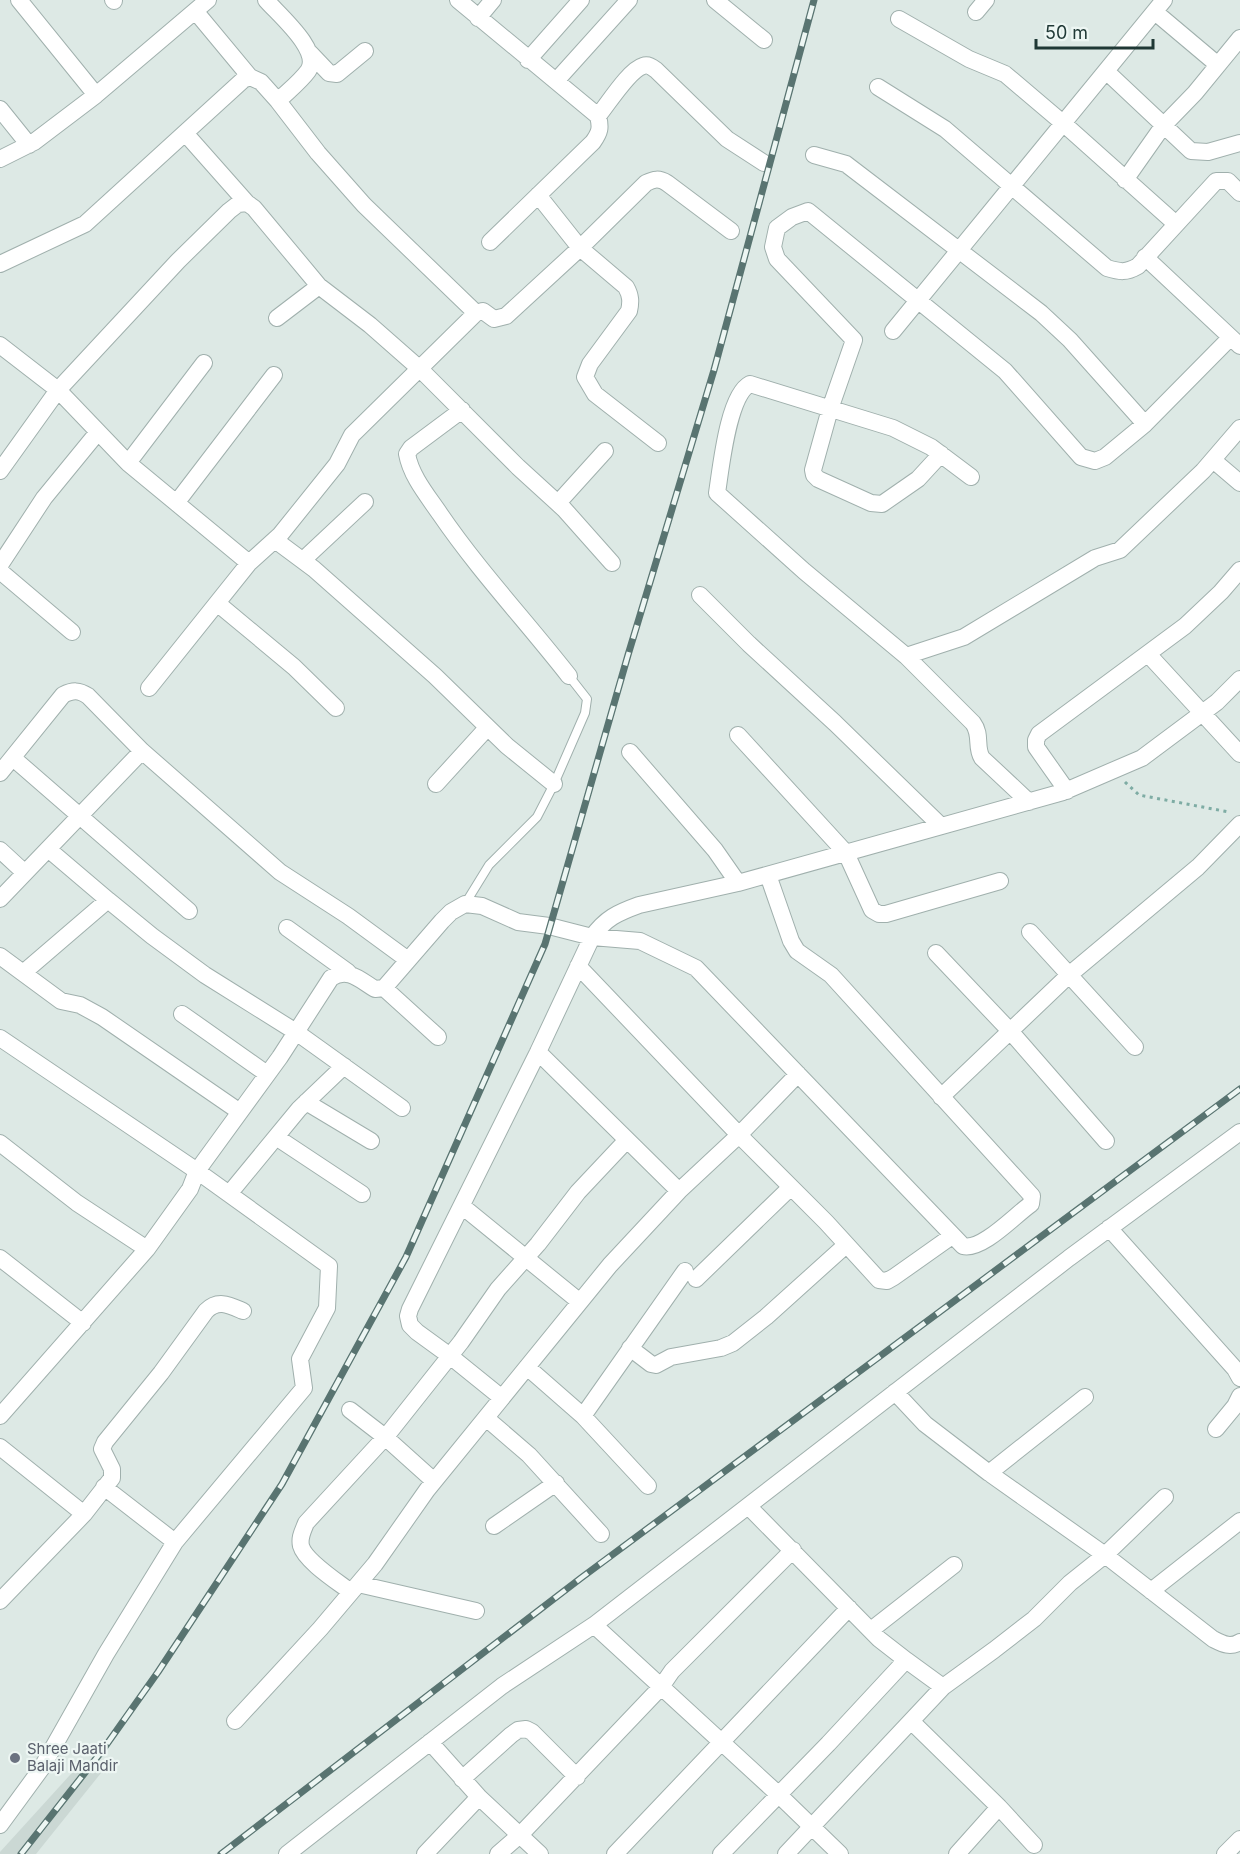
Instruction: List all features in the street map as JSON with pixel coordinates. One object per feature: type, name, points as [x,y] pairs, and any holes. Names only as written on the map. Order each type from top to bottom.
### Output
[{"type":"street","points":[[19,0],[96,95]]},
{"type":"street","points":[[266,0],[329,73],[337,74],[365,51]]},
{"type":"street","points":[[458,0],[598,116],[601,126],[599,134],[490,242]]},
{"type":"street","points":[[478,18],[493,0]]},
{"type":"street","points":[[528,60],[581,0]]},
{"type":"street","points":[[556,81],[629,0]]},
{"type":"street","points":[[716,0],[764,40]]},
{"type":"street","points":[[0,159],[29,145],[96,95],[202,6],[250,77],[261,82],[278,101],[318,153],[364,205],[476,313]]},
{"type":"street","points":[[893,331],[1160,6],[1218,65]]},
{"type":"street","points":[[898,19],[969,59],[1005,74],[1176,224]]},
{"type":"street","points":[[1125,180],[1163,126],[1195,93],[1240,38]]},
{"type":"street","points":[[278,101],[309,70],[310,53]]},
{"type":"street","points":[[598,116],[633,72],[644,65],[649,65],[727,139],[764,163]]},
{"type":"street","points":[[1107,72],[1191,151],[1200,153],[1240,143]]},
{"type":"street","points":[[0,264],[85,224],[243,80],[250,77]]},
{"type":"street","points":[[878,87],[945,129],[1107,268],[1127,272],[1138,266],[1216,181],[1228,181],[1240,193]]},
{"type":"street","points":[[0,109],[29,145]]},
{"type":"street","points":[[184,133],[258,213],[319,286],[370,325],[420,369],[518,467],[558,503],[612,563]]},
{"type":"street","points":[[814,155],[846,164],[1041,313],[1070,340],[1145,424]]},
{"type":"street","points":[[149,688],[249,563],[275,540],[337,464],[352,435],[476,313],[483,311],[494,319],[506,316],[580,248],[645,183],[653,179],[661,179],[667,183],[731,231]]},
{"type":"street","points":[[538,195],[580,248],[626,287],[631,302],[629,311],[590,364],[585,377],[594,393],[658,443]]},
{"type":"street","points":[[0,471],[58,390],[178,261],[229,211],[238,204],[247,203]]},
{"type":"street","points":[[941,454],[918,478],[887,502],[877,504],[818,479],[814,475],[813,470],[830,409],[854,340],[777,259],[773,247],[777,228],[792,217],[808,210],[1005,370],[1081,457],[1095,461],[1105,457],[1145,424],[1235,342],[1145,257]]},
{"type":"street","points":[[277,318],[319,286]]},
{"type":"street","points":[[0,345],[58,390],[128,463],[249,563]]},
{"type":"street","points":[[128,463],[204,363]]},
{"type":"street","points":[[177,502],[274,375]]},
{"type":"street","points":[[971,477],[916,438],[893,428],[750,384],[743,387],[730,418],[717,493],[804,571],[906,656],[973,723],[978,730],[978,751],[982,758],[1029,802]]},
{"type":"street","points":[[462,410],[411,448],[407,454],[409,466],[462,546],[569,676]]},
{"type":"street","points":[[906,656],[964,637],[1095,558],[1120,550],[1203,471],[1240,428]]},
{"type":"street","points":[[0,565],[44,498],[98,432]]},
{"type":"street","points":[[558,503],[605,451]]},
{"type":"street","points":[[1213,460],[1240,483]]},
{"type":"street","points":[[303,560],[365,502]]},
{"type":"street","points":[[275,540],[303,560],[435,676],[487,728],[554,784]]},
{"type":"street","points":[[1068,791],[1036,747],[1039,734],[1185,626],[1221,592],[1240,570]]},
{"type":"street","points":[[0,571],[72,632]]},
{"type":"street","points":[[700,595],[941,826]]},
{"type":"street","points":[[217,603],[294,667],[336,708]]},
{"type":"street","points":[[1148,654],[1240,754]]},
{"type":"street","points":[[502,1398],[417,1332],[410,1325],[408,1316],[592,937],[603,922],[639,905],[738,883],[1068,791],[1142,758],[1217,702],[1240,680]]},
{"type":"street","points":[[0,773],[63,695],[71,691],[81,691],[142,751],[280,872],[348,916],[408,960]]},
{"type":"street","points":[[436,784],[487,728]]},
{"type":"street","points":[[738,735],[846,853],[872,910],[879,914],[886,914],[1000,881]]},
{"type":"street","points":[[0,898],[142,751]]},
{"type":"street","points":[[630,752],[715,849],[738,883]]},
{"type":"street","points":[[13,758],[189,911]]},
{"type":"street","points":[[941,1096],[1069,975],[1198,867],[1234,818]]},
{"type":"street","points":[[48,849],[108,900],[205,975],[297,1032],[402,1108]]},
{"type":"street","points":[[0,850],[25,873]]},
{"type":"street","points":[[287,928],[375,989],[384,988],[442,921],[465,904],[482,906],[518,922],[549,926],[592,937],[640,941],[696,968],[952,1236],[963,1246],[974,1247],[1032,1201],[1032,1196],[831,975],[797,951],[791,941],[768,875]]},
{"type":"street","points":[[23,973],[108,900]]},
{"type":"street","points":[[1030,932],[1135,1047]]},
{"type":"street","points":[[936,953],[1011,1032],[1106,1141]]},
{"type":"street","points":[[0,956],[61,1000],[80,1005],[102,1017],[240,1112]]},
{"type":"street","points":[[578,966],[879,1280],[887,1281],[952,1236]]},
{"type":"street","points":[[0,1416],[147,1249],[190,1189],[197,1171],[297,1032],[331,978],[348,972]]},
{"type":"street","points":[[384,988],[438,1037]]},
{"type":"street","points":[[182,1014],[267,1074]]},
{"type":"street","points":[[0,1038],[197,1171],[329,1266],[327,1308],[300,1359],[304,1388],[175,1542],[106,1654],[41,1769],[0,1825]]},
{"type":"street","points":[[538,1052],[679,1191]]},
{"type":"street","points":[[229,1194],[306,1102],[344,1066]]},
{"type":"street","points":[[234,1721],[320,1629],[375,1564],[434,1481],[610,1266],[679,1191],[739,1135],[798,1074]]},
{"type":"street","points":[[306,1102],[371,1141]]},
{"type":"street","points":[[294,1852],[502,1686],[594,1625],[1109,1228],[1240,1132]]},
{"type":"street","points":[[276,1137],[362,1194]]},
{"type":"street","points":[[476,1611],[354,1588],[306,1556],[301,1546],[300,1535],[306,1523],[386,1437],[450,1356],[498,1289],[526,1258],[578,1192],[626,1141]]},
{"type":"street","points":[[0,1143],[77,1203],[147,1249]]},
{"type":"street","points":[[584,1416],[630,1348],[691,1275],[791,1187]]},
{"type":"street","points":[[462,1206],[580,1302]]},
{"type":"street","points":[[1109,1228],[1235,1369],[1240,1378]]},
{"type":"street","points":[[630,1348],[651,1364],[656,1365],[671,1357],[721,1348],[734,1343],[846,1245]]},
{"type":"street","points":[[0,1258],[83,1323]]},
{"type":"street","points":[[0,1601],[84,1514],[112,1478],[112,1469],[102,1449],[105,1442],[161,1373],[206,1311],[218,1303],[243,1311]]},
{"type":"street","points":[[527,1367],[584,1416],[648,1486]]},
{"type":"street","points":[[896,1392],[925,1424],[989,1473],[1105,1555],[1213,1639],[1227,1646],[1240,1642]]},
{"type":"street","points":[[1216,1429],[1235,1406],[1240,1396]]},
{"type":"street","points":[[989,1473],[1085,1397]]},
{"type":"street","points":[[350,1410],[386,1437],[434,1481]]},
{"type":"street","points":[[486,1418],[530,1455],[601,1534]]},
{"type":"street","points":[[0,1447],[84,1514]]},
{"type":"street","points":[[494,1526],[556,1484]]},
{"type":"street","points":[[104,1487],[175,1542]]},
{"type":"street","points":[[786,1854],[943,1688],[1034,1619],[1071,1583],[1105,1555],[1164,1497]]},
{"type":"street","points":[[749,1507],[871,1630],[943,1688]]},
{"type":"street","points":[[1152,1591],[1240,1521]]},
{"type":"street","points":[[498,1854],[577,1777],[661,1687],[672,1671],[793,1550]]},
{"type":"street","points":[[871,1630],[954,1565]]},
{"type":"street","points":[[615,1854],[691,1776],[720,1742],[786,1677],[849,1608]]},
{"type":"street","points":[[594,1625],[840,1854]]},
{"type":"street","points":[[721,1854],[906,1660]]},
{"type":"street","points":[[911,1721],[999,1807],[1034,1845]]},
{"type":"street","points":[[462,1779],[511,1735],[518,1730],[526,1729],[532,1732],[577,1777]]},
{"type":"street","points":[[430,1742],[479,1797],[540,1854]]},
{"type":"street","points":[[425,1854],[479,1797]]},
{"type":"street","points":[[957,1854],[999,1807]]},
{"type":"street","points":[[1225,1854],[1240,1839]]},
{"type":"lane","points":[[465,904],[489,865],[537,817],[554,784],[585,713],[586,699],[569,676]]},
{"type":"path","points":[[1113,771],[1139,795],[1234,818]]},
{"type":"shaded area","points":[[80,1764],[101,1773],[36,1854],[0,1854],[0,1852]]},
{"type":"railway","points":[[21,1854],[102,1751],[158,1672],[282,1484],[406,1257],[545,944],[628,655],[714,370],[814,0]]},
{"type":"railway","points":[[221,1854],[581,1578],[1240,1089]]},
{"type":"place","name":"Shree Jaati Balaji Mandir","points":[[15,1758]]}]
